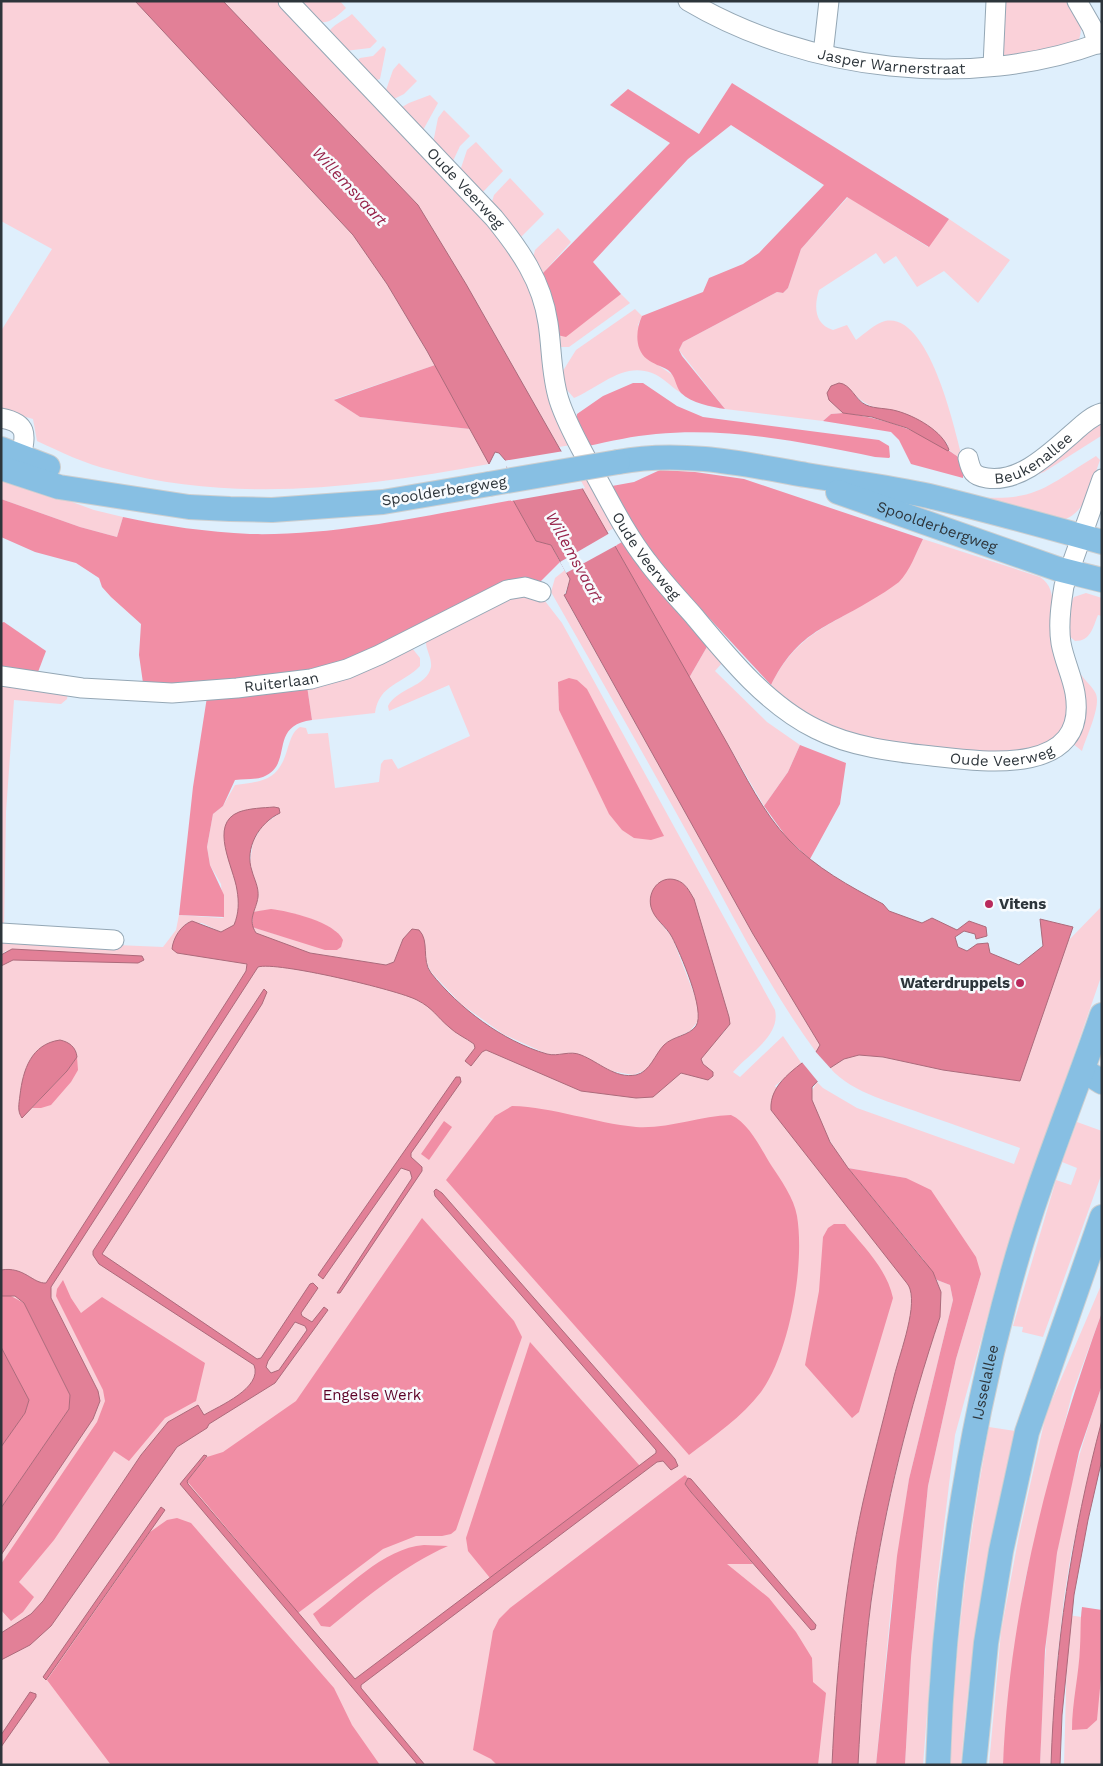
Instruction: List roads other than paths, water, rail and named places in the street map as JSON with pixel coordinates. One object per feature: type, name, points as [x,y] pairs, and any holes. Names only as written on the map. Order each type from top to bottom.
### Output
[{"type":"main road","name":"Spoolderbergweg","points":[[8,458],[59,487],[189,507],[272,510],[383,502],[636,459],[703,459],[775,469],[928,496],[1092,539]]},
{"type":"main road","name":"Spoolderbergweg","points":[[775,469],[1069,572],[1102,580]]},
{"type":"main road","name":"IJsselallee","points":[[938,1765],[944,1640],[951,1574],[983,1392],[1014,1268],[1095,1074],[1102,1016]]},
{"type":"main road","points":[[974,1765],[986,1644],[1001,1551],[1027,1432],[1102,1217]]},
{"type":"street","name":"Oude Veerweg","points":[[288,1],[494,218],[523,256],[534,274],[545,308],[553,372],[561,406],[578,443],[627,532],[647,561],[724,652],[776,702],[796,717],[815,729],[838,738],[919,755],[996,762],[1034,758],[1055,750],[1068,734],[1076,711],[1074,693],[1061,643],[1060,624],[1064,586],[1069,572]]},
{"type":"street","name":"Jasper Warnerstraat","points":[[688,1],[735,26],[770,39],[823,54],[868,63],[908,68],[993,66],[1046,58],[1100,43]]},
{"type":"street","points":[[823,54],[829,1]]},
{"type":"street","points":[[993,66],[996,1]]},
{"type":"street","points":[[1077,1],[1100,43]]},
{"type":"street","name":"Beukenallee","points":[[968,458],[970,469],[976,476],[994,479],[1011,477],[1055,448],[1087,421],[1102,413]]},
{"type":"street","name":"Spoolderbergweg","points":[[1,418],[16,422],[22,428],[25,441],[8,458]]},
{"type":"street","points":[[1069,572],[1092,539],[1102,479]]},
{"type":"street","name":"Ruiterlaan","points":[[1,676],[82,688],[172,693],[237,688],[311,679],[346,670],[379,655],[506,590],[525,587],[541,592]]},
{"type":"street","points":[[1,933],[114,940]]},
{"type":"water","name":"Willemsvaart","points":[[135,1],[223,1],[418,205],[466,284],[755,793],[771,818],[799,850],[845,883],[883,904],[889,911],[922,923],[932,918],[957,930],[969,921],[986,927],[987,936],[976,939],[975,934],[964,931],[955,937],[958,947],[967,951],[977,944],[988,943],[990,953],[1019,965],[1043,946],[1040,919],[1073,927],[1020,1081],[943,1070],[883,1057],[859,1055],[844,1059],[830,1068],[812,1087],[812,1100],[830,1142],[848,1168],[933,1272],[941,1292],[940,1317],[908,1422],[883,1529],[866,1643],[858,1765],[832,1765],[842,1633],[856,1534],[895,1371],[906,1335],[911,1298],[907,1283],[771,1110],[772,1100],[779,1084],[816,1052],[820,1045],[753,934],[564,595],[566,594],[570,579],[551,545],[536,541],[513,500],[506,461],[499,453],[495,452],[489,464],[427,351],[387,284],[353,235]]},
{"type":"water","points":[[839,383],[847,386],[866,405],[897,411],[927,425],[941,437],[949,450],[907,428],[872,417],[843,413],[829,400],[827,393],[831,386]]},
{"type":"water","points":[[279,808],[280,813],[272,817],[260,830],[255,837],[250,854],[250,862],[258,893],[252,919],[253,928],[256,933],[310,953],[386,965],[394,962],[403,939],[412,929],[419,930],[424,940],[426,962],[431,973],[455,999],[483,1022],[514,1041],[530,1048],[551,1055],[577,1054],[621,1075],[628,1076],[641,1073],[649,1067],[664,1045],[689,1032],[696,1026],[698,1008],[691,982],[672,937],[655,915],[650,901],[653,890],[660,882],[670,879],[682,883],[694,899],[729,1017],[730,1024],[701,1059],[703,1064],[713,1072],[713,1076],[708,1080],[681,1073],[653,1097],[636,1098],[581,1091],[486,1050],[482,1052],[471,1066],[465,1061],[475,1048],[474,1044],[452,1029],[431,1009],[417,1000],[387,990],[311,972],[269,966],[258,967],[51,1287],[51,1298],[98,1391],[100,1401],[93,1419],[1,1555],[1,1508],[69,1409],[70,1395],[24,1303],[15,1296],[1,1296],[1,1270],[16,1270],[41,1283],[46,1283],[246,971],[247,964],[177,953],[172,949],[176,936],[181,929],[192,921],[221,932],[234,925],[238,912],[238,899],[225,847],[225,826],[230,818],[239,812]]},
{"type":"water","points":[[12,949],[142,956],[144,960],[138,963],[13,960],[1,966],[1,955]]},
{"type":"water","points":[[264,989],[267,992],[262,1004],[102,1254],[257,1359],[261,1358],[310,1284],[313,1283],[318,1288],[301,1313],[302,1316],[312,1322],[324,1307],[328,1310],[275,1383],[209,1424],[207,1428],[177,1447],[51,1626],[30,1645],[1,1660],[1,1633],[31,1614],[43,1601],[141,1455],[168,1422],[198,1405],[204,1415],[219,1407],[246,1389],[255,1373],[254,1365],[99,1264],[93,1255],[93,1251]],"holes":[[[295,1322],[305,1326],[307,1330],[279,1370],[271,1373],[266,1367],[268,1361]]]},
{"type":"water","points":[[60,1040],[72,1046],[77,1057],[67,1071],[22,1118],[19,1113],[19,1104],[26,1068],[35,1053],[42,1047],[50,1042]]},
{"type":"water","points":[[456,1077],[460,1077],[461,1082],[411,1153],[411,1157],[422,1167],[422,1171],[340,1293],[337,1293],[412,1178],[410,1171],[401,1168],[323,1279],[318,1275]]},
{"type":"water","points":[[436,1189],[442,1193],[675,1459],[678,1466],[671,1470],[663,1461],[657,1462],[361,1685],[361,1688],[425,1765],[418,1765],[180,1484],[204,1455],[207,1456],[187,1481],[188,1484],[355,1679],[656,1453],[656,1450],[435,1196],[434,1191]]},
{"type":"water","points":[[1,1347],[29,1400],[25,1413],[1,1447]]},
{"type":"water","points":[[1102,1420],[1102,1459],[1074,1595],[1062,1715],[1060,1765],[1051,1765],[1056,1677],[1066,1591],[1091,1463]]},
{"type":"water","points":[[688,1478],[691,1479],[816,1625],[815,1629],[811,1630],[691,1492],[685,1484]]},
{"type":"water","points":[[161,1507],[165,1510],[46,1680],[43,1677]]},
{"type":"water","points":[[30,1692],[36,1694],[36,1697],[1,1747],[1,1735]]},
{"type":"place","name":"Vitens","points":[[989,904]]},
{"type":"place","name":"Waterdruppels","points":[[1020,983]]},
{"type":"park label","name":"Engelse Werk","points":[[372,1395]]}]
